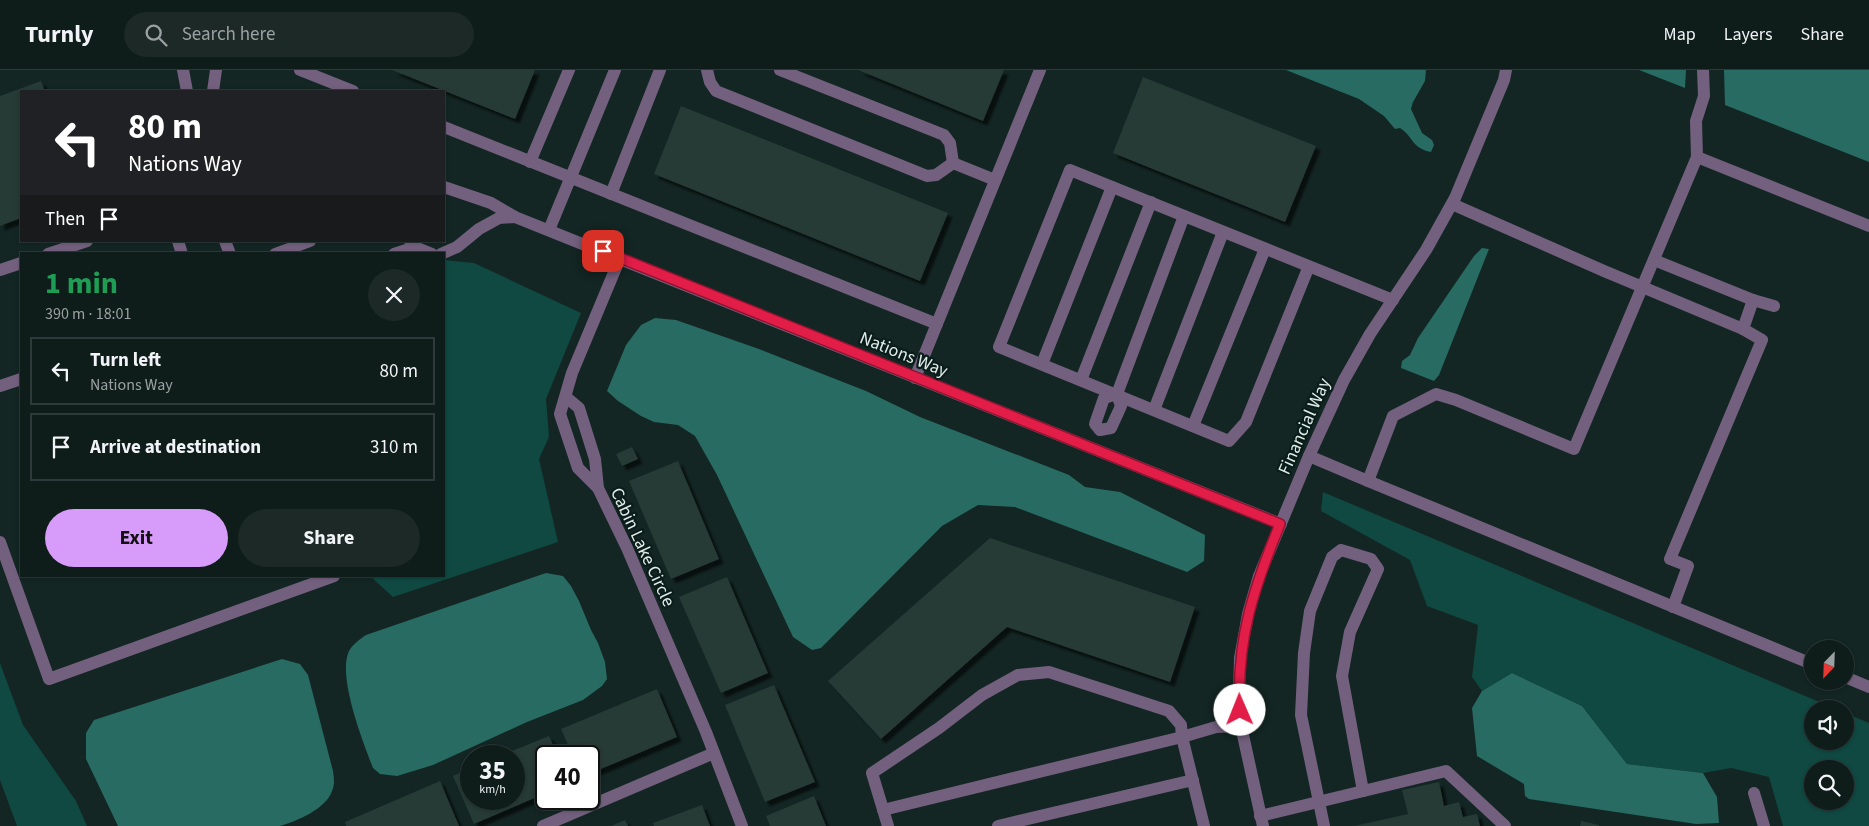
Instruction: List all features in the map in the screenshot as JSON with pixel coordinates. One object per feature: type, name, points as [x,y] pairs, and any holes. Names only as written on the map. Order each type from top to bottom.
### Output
[{"type":"street","points":[[183,70],[184,90]]},
{"type":"street","points":[[213,90],[216,70]]},
{"type":"street","points":[[300,70],[350,90]]},
{"type":"street","points":[[530,162],[569,70]]},
{"type":"street","points":[[549,230],[615,70]]},
{"type":"street","points":[[611,194],[660,70]]},
{"type":"street","points":[[707,70],[710,82],[716,91],[927,176],[936,176],[953,163]]},
{"type":"street","points":[[780,70],[944,135],[950,143],[953,163]]},
{"type":"street","points":[[915,378],[1040,70]]},
{"type":"street","name":"Financial Way","points":[[1261,821],[1241,726],[1239,695],[1240,658],[1248,614],[1259,576],[1309,456],[1344,380],[1370,334],[1426,250],[1452,204],[1504,80],[1506,70]]},
{"type":"street","points":[[1368,480],[1394,416],[1436,394],[1456,400],[1574,449],[1696,157],[1696,121],[1704,96],[1703,70]]},
{"type":"street","points":[[445,127],[937,324]]},
{"type":"street","points":[[1696,157],[1869,226]]},
{"type":"street","points":[[953,163],[995,180]]},
{"type":"street","points":[[1309,266],[1246,422],[1229,441],[999,347],[1070,170],[1151,202],[1393,300]]},
{"type":"street","name":"Nations Way","points":[[445,186],[492,203],[515,217],[1280,524]]},
{"type":"street","points":[[1042,364],[1112,187]]},
{"type":"street","points":[[1081,380],[1151,202]]},
{"type":"street","points":[[1452,204],[1642,288],[1743,329],[1762,340],[1670,559],[1688,566],[1673,607]]},
{"type":"street","points":[[1100,430],[1111,428],[1121,406],[1117,394],[1184,216]]},
{"type":"street","points":[[445,252],[458,247],[479,229],[499,218],[515,217]]},
{"type":"street","points":[[1154,410],[1223,232]]},
{"type":"street","points":[[54,252],[84,242]]},
{"type":"street","points":[[280,252],[307,242]]},
{"type":"street","points":[[398,252],[412,244],[428,252]]},
{"type":"street","points":[[1193,426],[1265,249]]},
{"type":"street","name":"Cabin Lake Circle","points":[[620,258],[572,373],[560,414],[578,468],[598,488],[627,548],[714,753],[742,826]]},
{"type":"street","points":[[1654,260],[1753,300],[1774,306]]},
{"type":"street","points":[[0,270],[20,263]]},
{"type":"street","points":[[1743,329],[1753,300]]},
{"type":"street","points":[[0,386],[20,379]]},
{"type":"street","points":[[1100,430],[1095,424],[1104,398],[1117,394]]},
{"type":"street","points":[[566,397],[579,408],[595,459],[598,488]]},
{"type":"street","points":[[1093,448],[1100,430]]},
{"type":"street","points":[[1309,456],[1804,661]]},
{"type":"street","points":[[0,542],[49,678],[331,577]]},
{"type":"street","points":[[1324,826],[1301,715],[1304,653],[1310,611],[1332,557],[1341,550],[1371,559],[1378,569],[1350,632],[1342,676],[1363,791]]},
{"type":"street","points":[[888,826],[872,773],[939,728],[982,695],[1018,675],[1049,672],[1169,711],[1181,724],[1182,737],[1193,780],[1201,826]]},
{"type":"street","points":[[1854,680],[1869,686]]},
{"type":"street","points":[[883,810],[1216,727],[1241,726]]},
{"type":"street","points":[[543,826],[714,753]]},
{"type":"street","points":[[1261,821],[1318,802],[1446,771],[1505,826]]},
{"type":"street","points":[[998,826],[1193,780]]},
{"type":"street","points":[[1754,793],[1764,826]]},
{"type":"shaded area","points":[[1286,70],[1426,70],[1425,81],[1411,109],[1422,133],[1432,140],[1434,145],[1431,152],[1420,148],[1405,131],[1400,128],[1395,129],[1384,116],[1359,99]]},
{"type":"shaded area","points":[[1639,70],[1686,70],[1685,88]]},
{"type":"shaded area","points":[[1724,70],[1869,70],[1869,162],[1725,105]]},
{"type":"shaded area","points":[[1482,248],[1489,249],[1439,375],[1434,381],[1401,368],[1402,361],[1410,355],[1418,338],[1474,256]]},
{"type":"shaded area","points":[[445,260],[474,263],[581,313],[546,399],[549,437],[539,459],[558,542],[393,597],[371,577],[445,577]]},
{"type":"shaded area","points":[[655,318],[676,320],[759,349],[866,391],[920,417],[1069,475],[1085,487],[1120,492],[1205,535],[1204,561],[1187,572],[1015,507],[978,505],[942,526],[821,648],[812,650],[793,637],[717,475],[695,436],[678,425],[654,422],[641,416],[618,401],[607,391],[626,345],[641,325]]},
{"type":"shaded area","points":[[1323,492],[1815,700],[1804,700],[1804,750],[1854,750],[1854,717],[1869,723],[1869,826],[1783,826],[1769,777],[1731,768],[1703,773],[1627,764],[1582,706],[1512,673],[1482,691],[1472,677],[1478,625],[1427,606],[1410,560],[1321,511]]},
{"type":"shaded area","points":[[546,573],[563,576],[579,601],[598,643],[605,662],[607,679],[602,686],[583,700],[527,722],[477,745],[460,745],[460,753],[433,765],[397,776],[380,774],[373,768],[358,726],[346,676],[346,662],[349,651],[352,646],[366,635]]},
{"type":"shaded area","points":[[282,659],[300,664],[308,675],[334,776],[333,788],[324,803],[310,813],[280,826],[118,826],[86,759],[86,733],[94,720]]},
{"type":"shaded area","points":[[0,663],[23,725],[76,801],[87,826],[17,826],[0,780]]},
{"type":"shaded area","points":[[1512,673],[1582,706],[1627,764],[1703,773],[1717,797],[1719,823],[1696,824],[1529,799],[1525,796],[1524,784],[1477,756],[1472,708],[1482,691]]},
{"type":"building","points":[[392,70],[535,70],[515,119]]},
{"type":"building","points":[[858,70],[1004,70],[983,121]]},
{"type":"building","points":[[1143,77],[1316,146],[1285,222],[1113,153]]},
{"type":"building","points":[[41,81],[45,90],[20,90],[20,218],[0,226],[0,96]]},
{"type":"building","points":[[681,106],[948,213],[920,281],[654,174]]},
{"type":"building","points":[[632,447],[638,459],[622,466],[616,454]]},
{"type":"building","points":[[678,461],[719,559],[671,579],[629,481]]},
{"type":"building","points":[[990,538],[1195,607],[1170,682],[1007,627],[881,739],[828,681]]},
{"type":"building","points":[[727,577],[768,673],[721,693],[679,597]]},
{"type":"building","points":[[774,685],[815,782],[765,802],[725,705]]},
{"type":"building","points":[[657,689],[677,737],[600,769],[600,745],[568,745],[561,729]]},
{"type":"building","points":[[549,736],[553,745],[535,745],[535,798],[525,802],[525,746]]},
{"type":"building","points":[[460,773],[460,792],[453,776]]},
{"type":"building","points":[[440,781],[459,826],[346,826],[345,822]]},
{"type":"building","points":[[1439,782],[1444,806],[1459,802],[1463,817],[1477,814],[1480,826],[1354,826],[1408,814],[1402,790]]},
{"type":"building","points":[[814,796],[826,826],[770,826],[766,816]]},
{"type":"building","points":[[702,805],[710,826],[654,826],[653,823]]},
{"type":"building","points":[[468,810],[507,810],[474,824]]},
{"type":"building","points":[[625,820],[628,826],[611,826]]},
{"type":"building","points":[[1581,821],[1599,825],[1599,826],[1580,826]]},
{"type":"route","points":[[603,251],[1280,524],[1259,576],[1248,614],[1240,658],[1240,710]]}]
